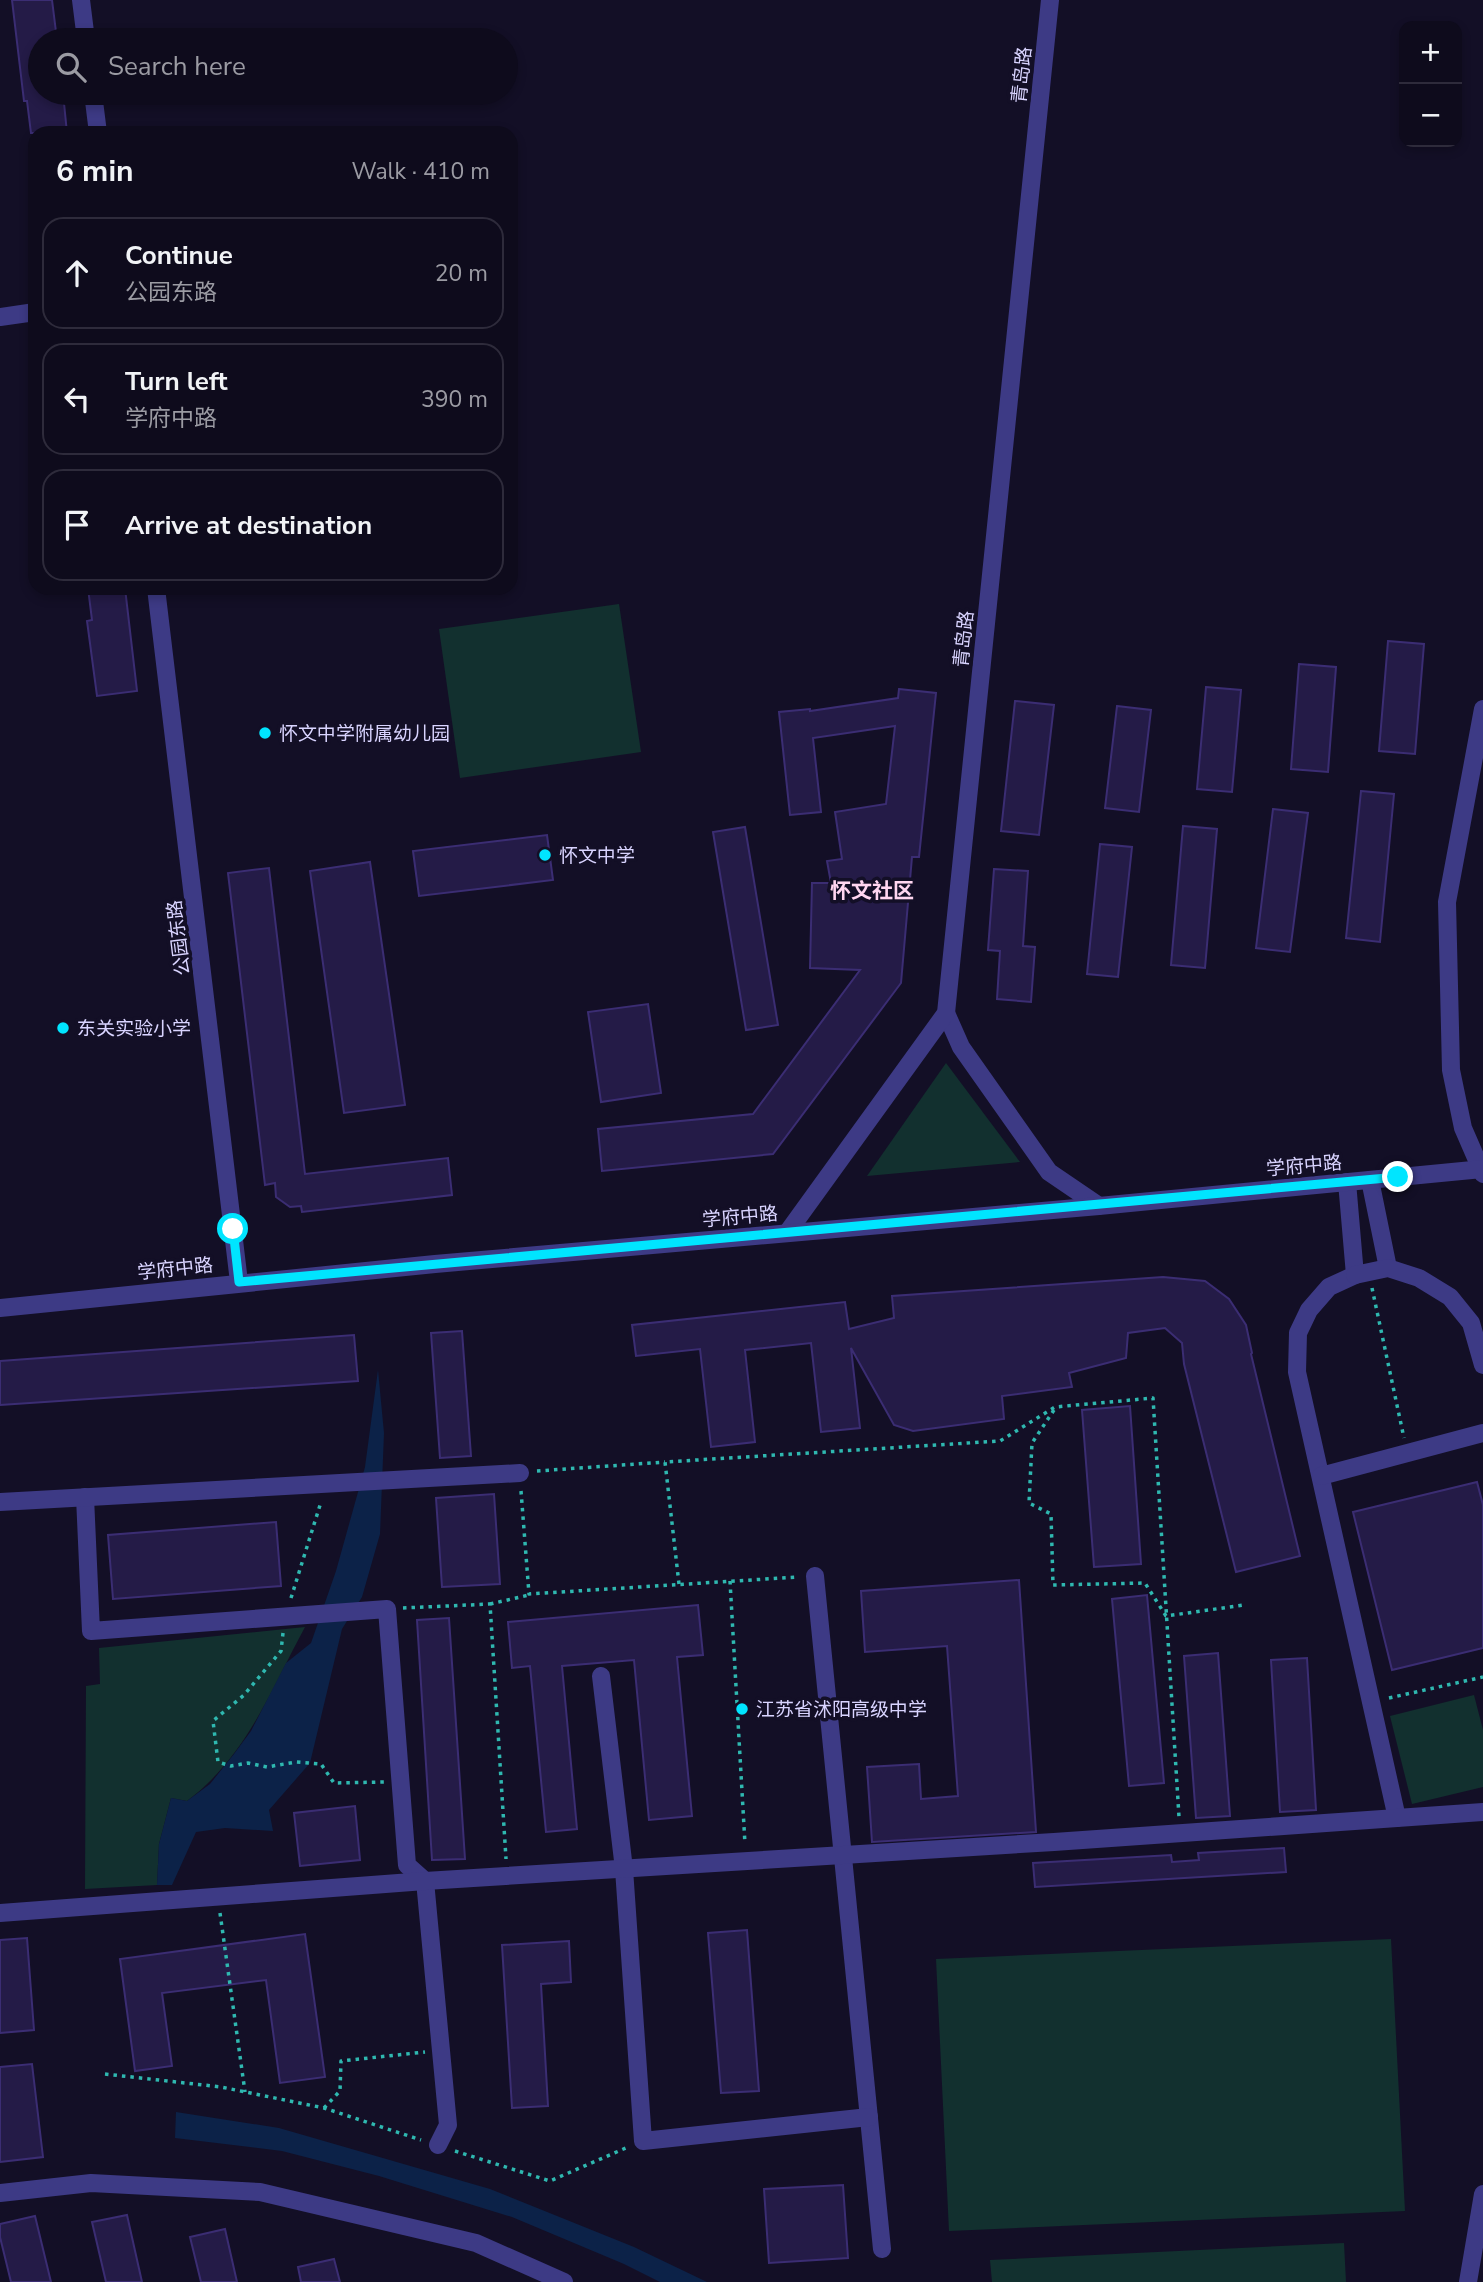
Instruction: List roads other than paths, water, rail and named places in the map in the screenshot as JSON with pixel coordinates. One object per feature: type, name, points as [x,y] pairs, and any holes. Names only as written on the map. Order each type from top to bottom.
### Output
[{"type":"street","points":[[81,0],[84,28]]},
{"type":"street","name":"青岛路","points":[[787,1233],[946,1013],[1050,0]]},
{"type":"street","points":[[94,105],[97,126]]},
{"type":"street","points":[[0,317],[28,313]]},
{"type":"street","name":"公园东路","points":[[157,595],[239,1282]]},
{"type":"street","points":[[1482,1171],[1463,1128],[1451,1070],[1447,902],[1483,709]]},
{"type":"street","points":[[946,1013],[961,1047],[1049,1172],[1099,1206]]},
{"type":"street","name":"学府中路","points":[[0,1308],[239,1282],[1482,1171]]},
{"type":"street","points":[[1370,1180],[1388,1268]]},
{"type":"street","points":[[1347,1182],[1362,1273]]},
{"type":"street","points":[[1398,1818],[1297,1372],[1298,1334],[1309,1310],[1329,1287],[1362,1273],[1388,1268],[1419,1278],[1450,1297],[1471,1323],[1483,1365]]},
{"type":"street","points":[[1321,1476],[1483,1433]]},
{"type":"street","points":[[0,1502],[520,1473]]},
{"type":"street","points":[[85,1497],[91,1631],[387,1609],[407,1865],[425,1881],[448,2125],[438,2145]]},
{"type":"street","points":[[815,1576],[883,2249]]},
{"type":"street","points":[[601,1676],[624,1869],[643,2141],[869,2117]]},
{"type":"street","points":[[0,1913],[425,1881],[1483,1812]]},
{"type":"street","points":[[0,2193],[91,2183],[260,2192],[476,2243],[564,2282]]},
{"type":"street","points":[[1468,2282],[1483,2194]]},
{"type":"water","points":[[378,1370],[384,1433],[380,1534],[362,1597],[342,1629],[310,1763],[269,1810],[273,1831],[225,1828],[196,1832],[172,1885],[157,1885],[159,1844],[171,1798],[187,1801],[210,1784],[251,1731],[286,1663],[311,1643],[336,1571],[365,1467]]},
{"type":"water","points":[[176,2112],[279,2128],[490,2189],[634,2247],[707,2282],[660,2282],[512,2217],[379,2176],[282,2151],[175,2138]]},
{"type":"place","name":"怀文中学附属幼儿园","points":[[265,733]]},
{"type":"place","name":"怀文中学","points":[[545,855]]},
{"type":"place","name":"东关实验小学","points":[[63,1028]]},
{"type":"place","name":"江苏省沭阳高级中学","points":[[742,1709]]},
{"type":"district","name":"怀文社区","points":[[872,891]]}]
